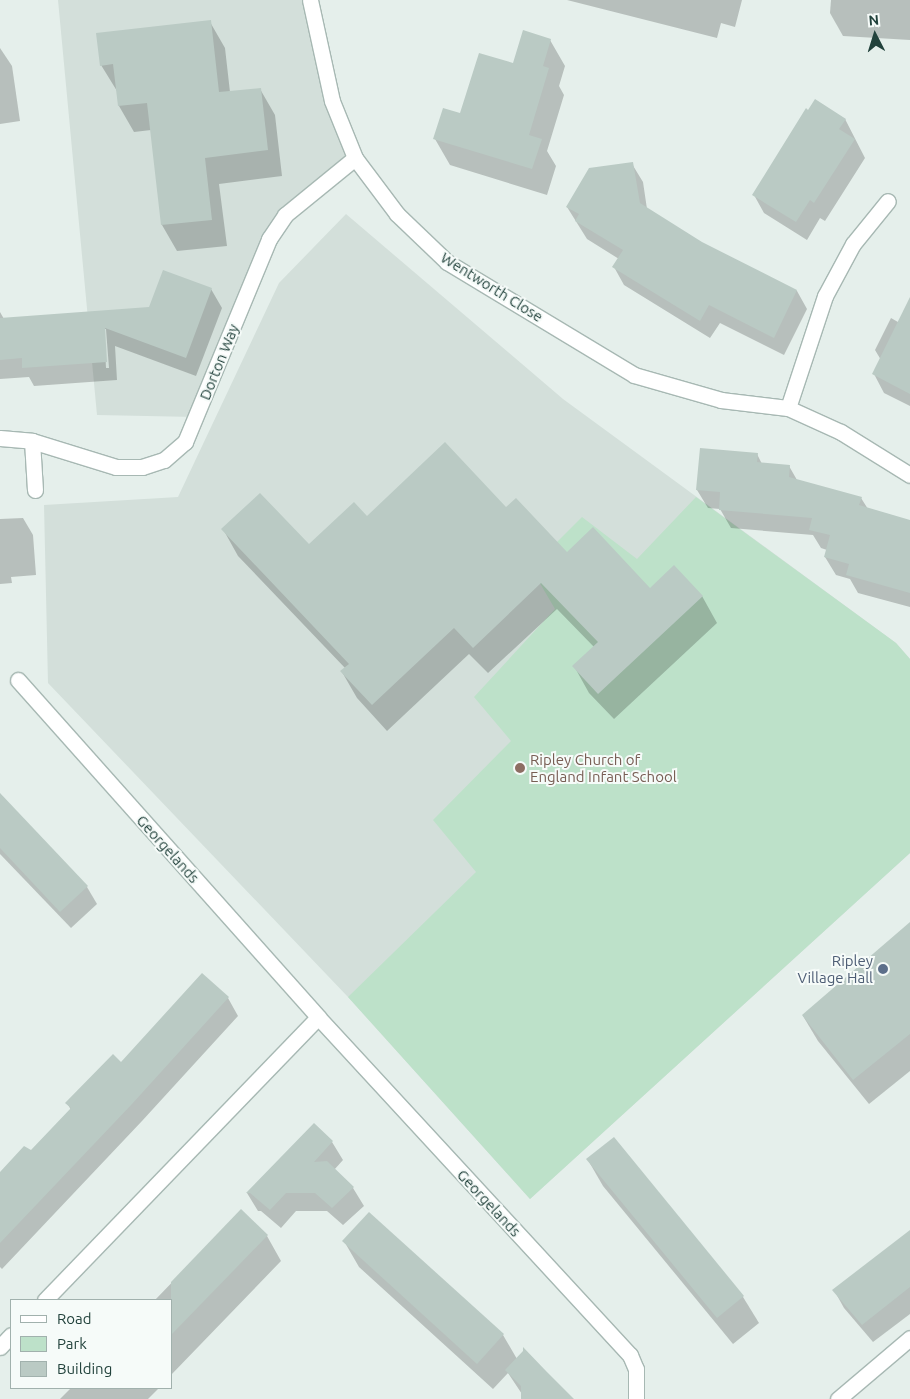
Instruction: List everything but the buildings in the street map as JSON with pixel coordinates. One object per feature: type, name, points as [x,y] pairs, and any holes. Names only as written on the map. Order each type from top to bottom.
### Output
[{"type":"street","name":"Wentworth Close","points":[[310,0],[332,101],[355,158],[397,214],[447,262],[634,375],[721,400],[788,408],[841,432],[910,475]]},
{"type":"street","name":"Dorton Way","points":[[0,438],[32,441],[116,467],[142,467],[164,460],[185,442],[269,239],[285,215],[355,158]]},
{"type":"street","points":[[788,408],[826,296],[853,244],[888,201]]},
{"type":"street","points":[[32,441],[35,490]]},
{"type":"street","name":"Georgelands","points":[[18,680],[318,1017],[630,1355],[636,1369],[636,1399]]},
{"type":"street","points":[[46,1299],[318,1017]]},
{"type":"street","points":[[0,1346],[10,1336]]},
{"type":"street","points":[[838,1399],[910,1338]]},
{"type":"shaded area","points":[[58,0],[310,0],[355,158],[285,215],[196,417],[97,415]]},
{"type":"shaded area","name":"Ripley Church of England Infant School","points":[[346,214],[563,399],[896,643],[910,659],[910,853],[530,1199],[348,997],[48,683],[44,505],[178,497],[279,283]]},
{"type":"green space","points":[[696,497],[896,643],[910,659],[910,853],[530,1199],[348,997],[476,872],[433,820],[511,741],[474,697],[555,609],[531,568],[582,517],[637,559]]},
{"type":"place","name":"Ripley Church of England Infant School","points":[[520,768]]},
{"type":"place","name":"Ripley Village Hall","points":[[883,969]]}]
